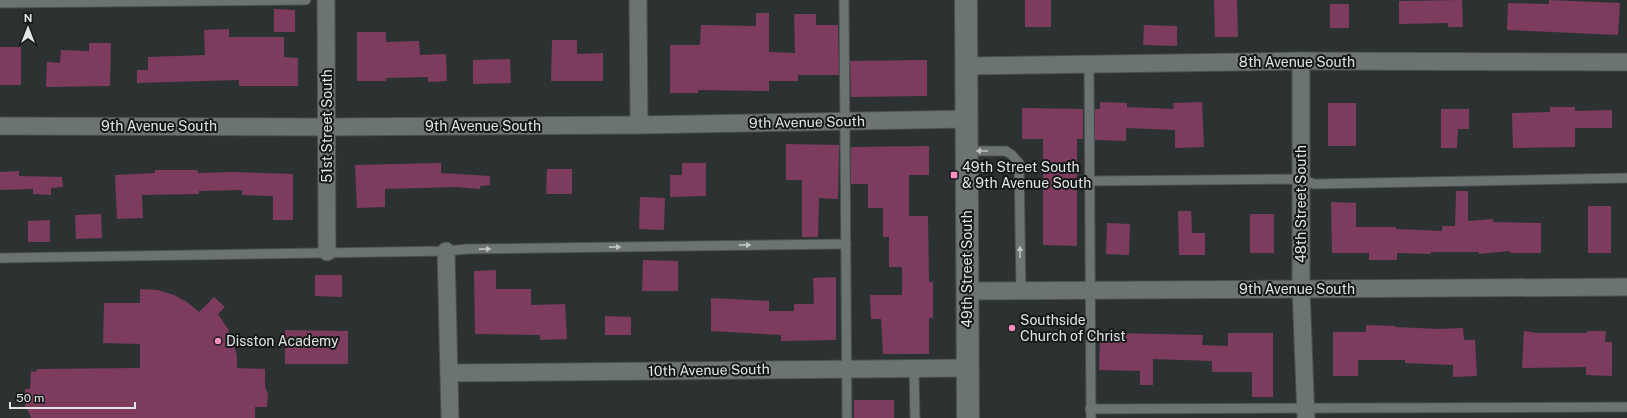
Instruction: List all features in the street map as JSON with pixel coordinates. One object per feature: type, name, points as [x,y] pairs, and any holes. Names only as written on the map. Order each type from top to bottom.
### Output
[{"type":"main road","name":"49th Street South","points":[[966,0],[968,418]]},
{"type":"street","name":"51st Street South","points":[[326,0],[328,252]]},
{"type":"street","points":[[638,0],[639,125]]},
{"type":"street","name":"8th Avenue South","points":[[966,66],[1301,61],[1627,62]]},
{"type":"street","name":"48th Street South","points":[[1301,61],[1301,289],[1306,413]]},
{"type":"street","name":"9th Avenue South","points":[[0,126],[327,127],[639,125],[967,119]]},
{"type":"street","points":[[446,252],[450,418]]},
{"type":"street","name":"9th Avenue South","points":[[968,291],[1627,287]]},
{"type":"street","name":"10th Avenue South","points":[[449,373],[968,368]]},
{"type":"lane","points":[[0,3],[306,0]]},
{"type":"lane","points":[[844,0],[847,418]]},
{"type":"lane","points":[[1089,64],[1090,414],[1306,413],[1627,406]]},
{"type":"lane","points":[[967,151],[1006,151],[1019,163],[1021,290]]},
{"type":"lane","points":[[1090,181],[1301,179],[1314,184],[1627,178]]},
{"type":"lane","points":[[0,258],[328,252],[446,252],[467,249],[846,244]]},
{"type":"lane","points":[[914,369],[914,418]]},
{"type":"building","points":[[1025,0],[1051,0],[1051,27],[1025,27]]},
{"type":"building","points":[[1214,0],[1237,0],[1238,37],[1215,37]]},
{"type":"building","points":[[1462,0],[1463,27],[1448,27],[1448,23],[1399,24],[1399,1]]},
{"type":"building","points":[[1549,0],[1620,3],[1618,35],[1507,30],[1508,3],[1549,4]]},
{"type":"building","points":[[1330,4],[1349,4],[1349,28],[1330,28]]},
{"type":"building","points":[[274,9],[295,10],[295,32],[274,32]]},
{"type":"building","points":[[756,13],[769,13],[769,52],[795,53],[794,14],[816,14],[816,25],[838,25],[839,75],[798,75],[798,81],[769,81],[769,91],[698,90],[698,93],[670,93],[670,45],[700,45],[701,25],[756,26]]},
{"type":"building","points":[[1144,25],[1177,26],[1177,46],[1143,45]]},
{"type":"building","points":[[229,29],[229,37],[284,37],[284,57],[298,58],[298,86],[239,86],[239,80],[137,83],[137,70],[148,70],[148,57],[205,55],[204,30]]},
{"type":"building","points":[[357,32],[386,32],[386,42],[419,41],[420,55],[446,54],[447,81],[428,82],[428,77],[386,78],[386,81],[357,81]]},
{"type":"building","points":[[552,40],[577,40],[577,54],[603,53],[603,81],[551,81]]},
{"type":"building","points":[[89,43],[111,43],[110,86],[46,87],[47,62],[60,63],[61,50],[89,51]]},
{"type":"building","points":[[0,47],[21,47],[21,85],[0,85]]},
{"type":"building","points":[[510,59],[511,83],[473,84],[473,60]]},
{"type":"building","points":[[927,60],[927,96],[851,97],[850,61]]},
{"type":"building","points":[[1100,102],[1127,103],[1127,107],[1174,109],[1173,103],[1202,102],[1204,147],[1175,148],[1175,130],[1126,128],[1126,141],[1095,140],[1095,109],[1100,109]]},
{"type":"building","points":[[1328,103],[1356,103],[1356,146],[1328,146]]},
{"type":"building","points":[[1550,107],[1575,107],[1575,111],[1612,110],[1612,128],[1575,128],[1575,147],[1513,148],[1512,113],[1550,112]]},
{"type":"building","points":[[1022,108],[1083,109],[1083,139],[1077,139],[1077,246],[1043,245],[1043,139],[1022,139]]},
{"type":"building","points":[[1441,109],[1469,109],[1469,129],[1458,129],[1457,148],[1441,148]]},
{"type":"building","points":[[786,144],[839,145],[838,199],[819,198],[818,237],[802,237],[802,180],[786,180]]},
{"type":"building","points":[[929,146],[929,175],[909,175],[909,216],[928,216],[929,282],[933,282],[933,318],[929,318],[929,354],[883,354],[881,319],[871,319],[870,295],[902,295],[902,267],[889,267],[889,237],[883,237],[883,208],[868,208],[868,184],[851,184],[851,147]]},
{"type":"building","points":[[441,163],[441,173],[490,176],[490,185],[480,186],[480,189],[456,187],[385,189],[385,207],[357,208],[355,165]]},
{"type":"building","points":[[682,163],[706,163],[706,196],[670,197],[670,175],[682,175]]},
{"type":"building","points":[[547,169],[572,169],[572,194],[546,194]]},
{"type":"building","points":[[155,170],[198,170],[198,173],[233,172],[293,174],[293,220],[273,220],[273,196],[242,195],[242,190],[199,191],[199,194],[142,195],[143,218],[117,219],[115,175],[155,173]]},
{"type":"building","points":[[19,171],[19,176],[62,177],[63,187],[51,188],[51,195],[33,194],[33,189],[0,190],[0,172]]},
{"type":"building","points":[[1456,191],[1468,191],[1468,221],[1493,219],[1493,222],[1541,223],[1541,253],[1510,253],[1510,251],[1479,254],[1479,252],[1431,252],[1431,254],[1397,253],[1397,260],[1369,260],[1369,253],[1332,253],[1331,202],[1356,203],[1356,227],[1396,227],[1396,229],[1442,231],[1442,226],[1455,226]]},
{"type":"building","points":[[640,197],[665,198],[664,230],[639,229]]},
{"type":"building","points":[[1588,206],[1611,206],[1611,253],[1588,253]]},
{"type":"building","points":[[1178,211],[1191,211],[1192,233],[1205,233],[1205,255],[1179,255]]},
{"type":"building","points":[[101,214],[102,238],[76,239],[75,215]]},
{"type":"building","points":[[1250,214],[1274,214],[1274,253],[1250,253]]},
{"type":"building","points":[[50,220],[50,242],[28,242],[28,221]]},
{"type":"building","points":[[1107,223],[1130,224],[1129,255],[1106,254]]},
{"type":"building","points":[[643,260],[678,261],[678,291],[642,291]]},
{"type":"building","points":[[496,270],[496,289],[531,289],[531,305],[565,304],[567,339],[540,340],[540,335],[475,334],[474,271]]},
{"type":"building","points":[[315,275],[342,275],[342,297],[315,296]]},
{"type":"building","points":[[836,277],[836,340],[781,341],[781,335],[711,331],[711,298],[769,301],[769,311],[794,311],[794,304],[814,304],[813,278]]},
{"type":"building","points":[[140,289],[158,290],[174,295],[187,302],[199,312],[214,297],[225,307],[218,314],[228,329],[234,344],[237,357],[237,368],[265,369],[265,387],[268,394],[267,407],[255,407],[255,418],[31,418],[29,412],[25,408],[25,389],[30,389],[31,371],[36,372],[37,369],[140,368],[140,344],[103,343],[104,303],[140,303]]},
{"type":"building","points":[[605,316],[631,317],[631,335],[605,335]]},
{"type":"building","points":[[1366,325],[1439,329],[1463,328],[1464,340],[1475,340],[1477,376],[1453,377],[1453,365],[1405,363],[1405,360],[1358,360],[1358,376],[1333,376],[1333,332],[1366,332]]},
{"type":"building","points":[[285,330],[348,331],[348,364],[285,364]]},
{"type":"building","points":[[1524,331],[1537,333],[1587,333],[1587,331],[1606,331],[1605,342],[1612,342],[1612,376],[1586,375],[1586,367],[1522,368]]},
{"type":"building","points":[[1115,333],[1203,335],[1202,345],[1228,346],[1228,333],[1273,333],[1273,397],[1252,397],[1252,372],[1212,372],[1212,361],[1153,359],[1153,385],[1140,385],[1140,371],[1099,370],[1100,341],[1115,342]]},
{"type":"building","points":[[854,400],[894,400],[894,418],[854,418]]},
{"type":"place","name":"49th Street South & 9th Avenue South","points":[[954,175]]},
{"type":"place","name":"Southside Church of Christ","points":[[1012,328]]},
{"type":"place","name":"Disston Academy","points":[[218,341]]}]
